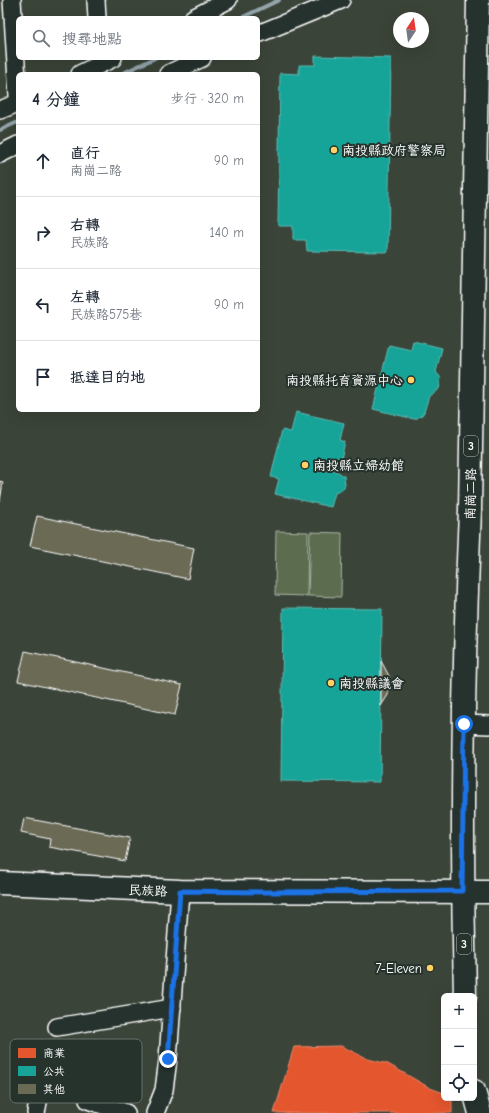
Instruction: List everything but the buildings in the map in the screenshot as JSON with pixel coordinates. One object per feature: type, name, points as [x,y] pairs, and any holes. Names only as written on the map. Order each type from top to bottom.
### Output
[{"type":"main road","name":"南崗二路","points":[[462,891],[466,594],[470,510],[483,71],[478,0]]},
{"type":"main road","name":"民族路","points":[[0,883],[180,891],[489,892]]},
{"type":"main road","name":"3","points":[[462,891],[465,993]]},
{"type":"main road","points":[[477,1101],[480,1113]]},
{"type":"street","points":[[12,0],[16,72]]},
{"type":"street","points":[[96,0],[97,16]]},
{"type":"street","points":[[197,16],[228,0]]},
{"type":"street","points":[[260,33],[342,0]]},
{"type":"street","points":[[84,72],[105,60]]},
{"type":"street","points":[[172,72],[198,60]]},
{"type":"street","points":[[0,110],[16,104]]},
{"type":"street","points":[[0,154],[16,146]]},
{"type":"street","points":[[464,724],[489,725]]},
{"type":"street","points":[[155,1113],[164,1090],[168,1059],[180,891]]},
{"type":"street","points":[[57,1027],[172,1008]]},
{"type":"street","points":[[36,1113],[38,1103]]},
{"type":"street","points":[[97,1103],[126,1113]]},
{"type":"green space","points":[[276,531],[308,532],[307,596],[275,595]]},
{"type":"green space","points":[[310,532],[342,533],[341,597],[308,596]]},
{"type":"waterway","points":[[245,16],[279,0]]},
{"type":"waterway","points":[[125,72],[151,60]]},
{"type":"waterway","points":[[0,130],[16,123]]},
{"type":"place","name":"南投縣政府警察局","points":[[334,150]]},
{"type":"place","name":"南投縣托育資源中心","points":[[411,380]]},
{"type":"place","name":"南投縣立婦幼館","points":[[305,465]]},
{"type":"place","name":"南投縣議會","points":[[331,683]]},
{"type":"place","name":"7-Eleven","points":[[430,968]]},
{"type":"route","points":[[168,1059],[180,891],[462,891],[464,724]]}]
